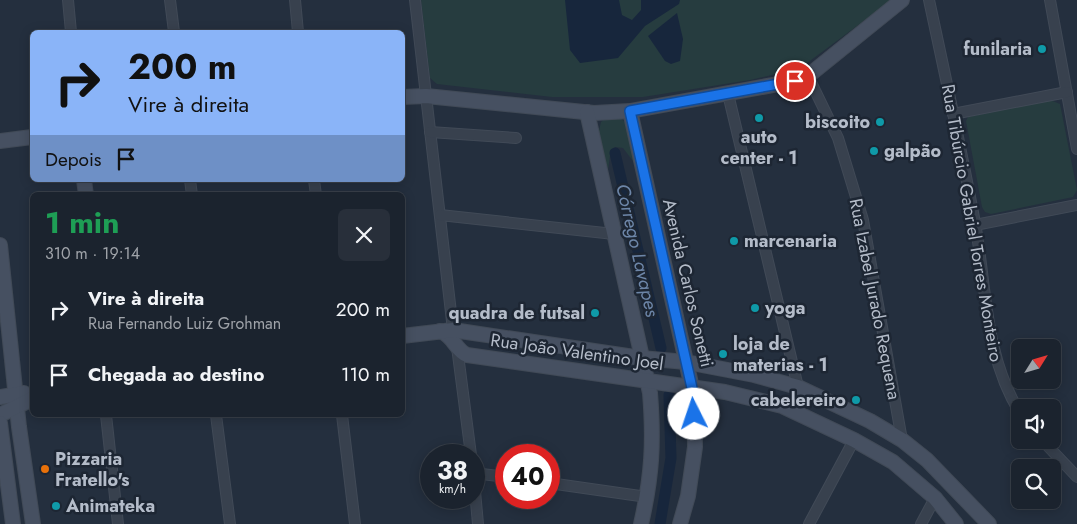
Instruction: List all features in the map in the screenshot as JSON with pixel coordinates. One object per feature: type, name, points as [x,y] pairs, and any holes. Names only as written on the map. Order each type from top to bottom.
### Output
[{"type":"street","points":[[68,0],[71,30]]},
{"type":"street","points":[[170,0],[174,30]]},
{"type":"street","points":[[295,0],[298,30]]},
{"type":"street","points":[[415,0],[454,331],[472,344],[465,360],[470,444]]},
{"type":"street","points":[[405,97],[426,96],[591,112],[630,111],[795,81],[808,76],[902,0]]},
{"type":"street","name":"Rua Tibúrcio Gabriel Torres Monteiro","points":[[929,0],[975,225],[994,356],[1004,386],[1012,399]]},
{"type":"street","points":[[1050,0],[1077,149]]},
{"type":"street","name":"Rua Izabel Jurado Requena","points":[[808,76],[838,138],[863,220],[902,440]]},
{"type":"street","points":[[953,114],[1067,92]]},
{"type":"street","points":[[728,94],[798,387]]},
{"type":"street","name":"Avenida Carlos Sonetti","points":[[630,111],[692,388],[695,447],[688,496],[680,524]]},
{"type":"street","points":[[591,112],[614,234],[647,382],[653,430],[652,470],[641,524]]},
{"type":"street","points":[[430,132],[516,138]]},
{"type":"street","points":[[0,141],[30,137]]},
{"type":"street","points":[[975,225],[1077,204]]},
{"type":"street","points":[[440,215],[614,234]]},
{"type":"street","points":[[0,245],[17,408],[33,524]]},
{"type":"street","name":"Rua João Valentino Joel","points":[[405,336],[454,331],[641,358],[686,362],[754,375],[798,387],[870,421],[902,440],[927,460],[989,524]]},
{"type":"street","name":"Rua João Valentino Joel","points":[[454,331],[451,336],[465,360],[692,388],[755,398],[782,406],[854,440],[892,462],[935,498],[956,524]]},
{"type":"street","points":[[0,397],[30,392]]},
{"type":"street","points":[[0,415],[30,400]]},
{"type":"street","points":[[106,417],[118,524]]},
{"type":"street","points":[[216,417],[230,524]]},
{"type":"street","points":[[342,417],[355,524]]},
{"type":"street","points":[[0,423],[13,524]]},
{"type":"street","points":[[809,524],[854,440]]},
{"type":"street","points":[[1051,449],[1077,477]]},
{"type":"street","points":[[560,485],[647,497]]},
{"type":"street","points":[[921,524],[935,498]]},
{"type":"street","points":[[477,509],[478,524]]},
{"type":"green space","points":[[421,0],[892,0],[799,69],[750,80],[643,97],[552,97],[437,84],[430,78]]},
{"type":"green space","points":[[1050,100],[1060,104],[1077,190],[1073,197],[991,214],[985,212],[982,207],[966,121],[968,117]]},
{"type":"green space","points":[[608,116],[623,120],[631,133],[636,165],[623,148],[615,147],[610,156],[608,170],[598,135],[601,122]]},
{"type":"water","points":[[565,0],[619,0],[622,15],[632,20],[641,10],[641,0],[680,0],[679,4],[645,26],[618,58],[580,63],[570,50]]},
{"type":"water","points":[[677,13],[683,39],[680,61],[671,64],[665,61],[648,36]]},
{"type":"waterway","name":"Córrego Lavapes","points":[[615,153],[661,348]]},
{"type":"waterway","points":[[660,524],[671,458],[669,395]]},
{"type":"place","name":"funilaria","points":[[1042,49]]},
{"type":"place","name":"auto center - 1","points":[[759,118]]},
{"type":"place","name":"biscoito","points":[[880,122]]},
{"type":"place","name":"galpão","points":[[874,151]]},
{"type":"place","name":"marcenaria","points":[[734,241]]},
{"type":"place","name":"yoga","points":[[755,308]]},
{"type":"place","name":"quadra de futsal","points":[[595,313]]},
{"type":"place","name":"loja de materias - 1","points":[[723,354]]},
{"type":"place","name":"cabelereiro","points":[[856,400]]},
{"type":"place","name":"Pizzaria Fratello's","points":[[45,469]]},
{"type":"place","name":"Animateka","points":[[56,506]]},
{"type":"route","points":[[694,414],[694,397],[630,111],[795,81]]}]
